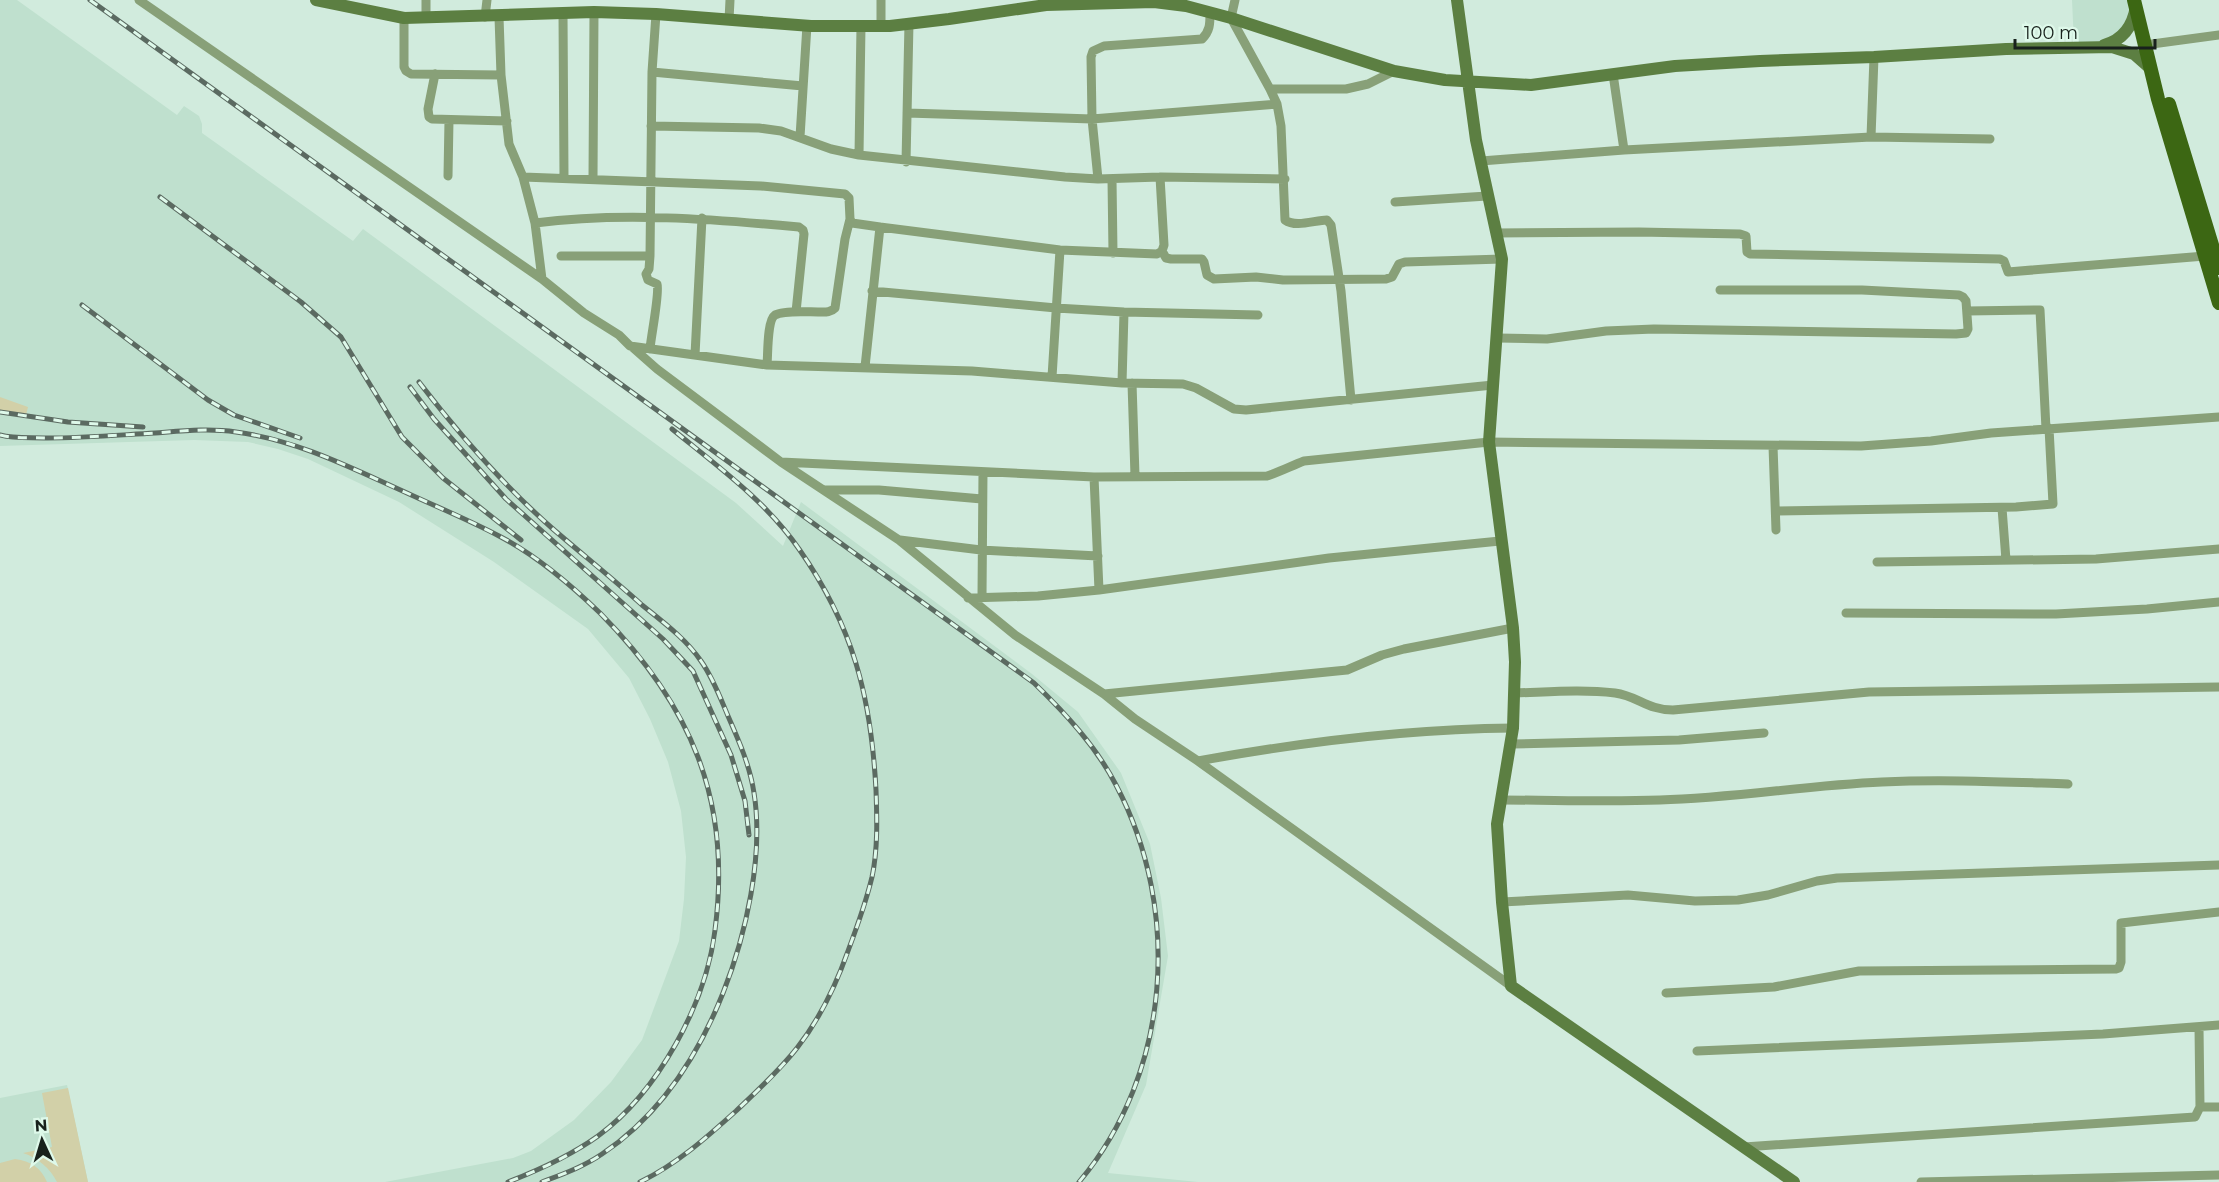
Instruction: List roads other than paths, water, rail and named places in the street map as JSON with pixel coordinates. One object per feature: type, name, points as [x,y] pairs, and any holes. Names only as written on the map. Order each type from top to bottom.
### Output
[{"type":"main road","points":[[2138,2],[2219,268]]},
{"type":"main road","points":[[2151,49],[2151,69],[2219,303]]},
{"type":"street","points":[[139,0],[542,279],[584,313],[619,335],[657,369],[781,462],[899,540],[1015,635],[1104,694],[1511,987],[1794,1182]]},
{"type":"street","points":[[316,0],[404,18],[594,12],[807,25],[861,26],[949,19],[1047,5],[1154,2],[1196,5],[1210,13],[1394,71],[1445,80],[1532,85],[1675,66],[2006,49],[2112,47],[2140,58],[2151,69]]},
{"type":"street","points":[[426,0],[426,18]]},
{"type":"street","points":[[485,17],[487,0]]},
{"type":"street","points":[[729,20],[730,0]]},
{"type":"street","points":[[881,0],[881,26]]},
{"type":"street","points":[[1235,0],[1231,18],[1277,105],[1285,179],[1284,215],[1288,223],[1324,220],[1330,222],[1339,279],[1351,400]]},
{"type":"street","points":[[1457,0],[1476,140],[1502,259],[1489,442],[1513,628],[1515,693],[1512,744],[1497,824],[1511,987]]},
{"type":"street","points":[[2097,47],[2112,43],[2124,34],[2133,21],[2138,2]]},
{"type":"street","points":[[593,178],[594,12]]},
{"type":"street","points":[[563,13],[564,177]]},
{"type":"street","points":[[1098,179],[1092,119],[1091,57],[1093,51],[1104,46],[1196,41],[1207,34],[1210,13]]},
{"type":"street","points":[[650,349],[659,291],[657,284],[646,277],[650,256],[651,72],[656,14]]},
{"type":"street","points":[[499,16],[501,75],[509,144],[523,177],[535,223],[542,279]]},
{"type":"street","points":[[404,18],[404,67],[411,74],[501,75]]},
{"type":"street","points":[[906,162],[909,23]]},
{"type":"street","points":[[800,136],[807,25]]},
{"type":"street","points":[[860,155],[861,26]]},
{"type":"street","points":[[2151,49],[2219,35]]},
{"type":"street","points":[[1871,137],[1874,57]]},
{"type":"street","points":[[1270,89],[1346,88],[1368,84],[1394,71]]},
{"type":"street","points":[[651,72],[803,86]]},
{"type":"street","points":[[435,74],[428,114],[432,119],[507,121]]},
{"type":"street","points":[[1613,74],[1624,150]]},
{"type":"street","points":[[908,113],[1092,119],[1277,105]]},
{"type":"street","points":[[448,176],[449,120]]},
{"type":"street","points":[[651,126],[759,128],[800,136],[831,149],[906,162],[1098,179],[1160,177],[1285,179]]},
{"type":"street","points":[[1481,161],[1624,150],[1871,137],[1990,139]]},
{"type":"street","points":[[523,177],[761,186],[845,194],[849,198],[850,219],[844,239],[835,308],[828,312],[776,314],[769,329],[767,365]]},
{"type":"street","points":[[850,219],[856,224],[1060,250],[1157,254],[1162,251],[1164,245],[1160,177]]},
{"type":"street","points":[[1112,179],[1113,253]]},
{"type":"street","points":[[1395,202],[1487,196]]},
{"type":"street","points":[[535,223],[585,219],[702,218],[799,227],[803,230],[796,312]]},
{"type":"street","points":[[695,355],[702,218]]},
{"type":"street","points":[[865,367],[880,227]]},
{"type":"street","points":[[1496,233],[1629,231],[1740,234],[1746,236],[1747,252],[1750,254],[2000,260],[2004,261],[2008,272],[2205,256]]},
{"type":"street","points":[[1052,377],[1060,250]]},
{"type":"street","points":[[1162,251],[1166,258],[1202,259],[1206,275],[1214,279],[1392,278],[1400,264],[1406,262],[1502,259]]},
{"type":"street","points":[[561,256],[650,256]]},
{"type":"street","points":[[1498,338],[1547,339],[1606,331],[1654,329],[1962,334],[1968,329],[1966,301],[1959,295],[1862,290],[1720,290]]},
{"type":"street","points":[[872,291],[1056,308],[1258,315]]},
{"type":"street","points":[[1776,512],[2053,504],[2040,310],[1967,311]]},
{"type":"street","points":[[1124,312],[1135,476]]},
{"type":"street","points":[[630,346],[767,365],[972,370],[1127,383],[1183,384],[1196,388],[1234,409],[1351,400],[1493,385]]},
{"type":"street","points":[[781,462],[1094,477],[1267,476],[1304,461],[1489,442],[1861,446],[2048,428],[2219,417]]},
{"type":"street","points":[[1773,446],[1776,530]]},
{"type":"street","points":[[982,597],[983,472]]},
{"type":"street","points":[[1094,477],[1099,590]]},
{"type":"street","points":[[825,490],[890,490],[982,499]]},
{"type":"street","points":[[2002,507],[2006,560]]},
{"type":"street","points":[[899,540],[981,550],[1098,556]]},
{"type":"street","points":[[968,598],[1038,596],[1099,590],[1329,558],[1500,541]]},
{"type":"street","points":[[1877,562],[2096,559],[2219,549]]},
{"type":"street","points":[[1846,613],[2056,614],[2219,602]]},
{"type":"street","points":[[1104,694],[1347,670],[1382,655],[1404,649],[1513,628]]},
{"type":"street","points":[[1515,693],[1571,691],[1613,693],[1626,695],[1650,707],[1673,710],[1869,692],[2219,687]]},
{"type":"street","points":[[1198,761],[1266,748],[1392,734],[1456,729],[1513,728]]},
{"type":"street","points":[[1512,744],[1679,740],[1764,733]]},
{"type":"street","points":[[1502,800],[1659,801],[1741,796],[1813,787],[1883,782],[1962,781],[2068,784]]},
{"type":"street","points":[[1502,902],[1628,895],[1687,901],[1719,901],[1768,896],[1817,881],[1837,878],[2219,865]]},
{"type":"street","points":[[1666,993],[1774,987],[1859,971],[2116,969],[2119,968],[2121,962],[2119,929],[2121,923],[2219,912]]},
{"type":"street","points":[[1697,1051],[2103,1034],[2219,1025]]},
{"type":"street","points":[[1744,1147],[2195,1117],[2200,1107],[2199,1027]]},
{"type":"street","points":[[2200,1107],[2219,1107]]},
{"type":"street","points":[[1921,1182],[2218,1177]]},
{"type":"railway","points":[[90,0],[1034,683],[1079,731],[1099,757],[1116,785],[1137,833],[1151,884],[1158,937],[1157,990],[1149,1041],[1133,1092],[1110,1139],[1079,1182]]},
{"type":"railway","points":[[160,197],[301,302],[341,337],[402,437],[443,478],[521,540]]},
{"type":"railway","points":[[82,305],[208,400],[234,415],[300,438]]},
{"type":"railway","points":[[419,382],[466,440],[517,495],[553,529],[674,631],[695,653],[713,681],[736,735],[747,763],[754,793],[757,842],[746,921],[723,993],[702,1039],[689,1062],[659,1103],[623,1139],[588,1163],[542,1182]]},
{"type":"railway","points":[[410,387],[434,419],[506,499],[663,639],[693,671],[731,755],[745,801],[749,835]]},
{"type":"railway","points":[[0,412],[68,422],[143,427]]},
{"type":"railway","points":[[640,1182],[679,1159],[714,1131],[775,1073],[805,1037],[832,989],[861,914],[874,866],[877,822],[873,756],[864,693],[846,634],[833,606],[799,549],[771,515],[740,484],[672,429]]},
{"type":"railway","points":[[0,435],[60,438],[195,430],[226,431],[259,436],[302,448],[476,524],[526,552],[565,581],[600,613],[632,648],[659,683],[681,719],[698,757],[710,797],[717,839],[719,883],[710,958],[690,1016],[676,1044],[640,1096],[620,1118],[598,1136],[543,1167],[508,1182]]}]
